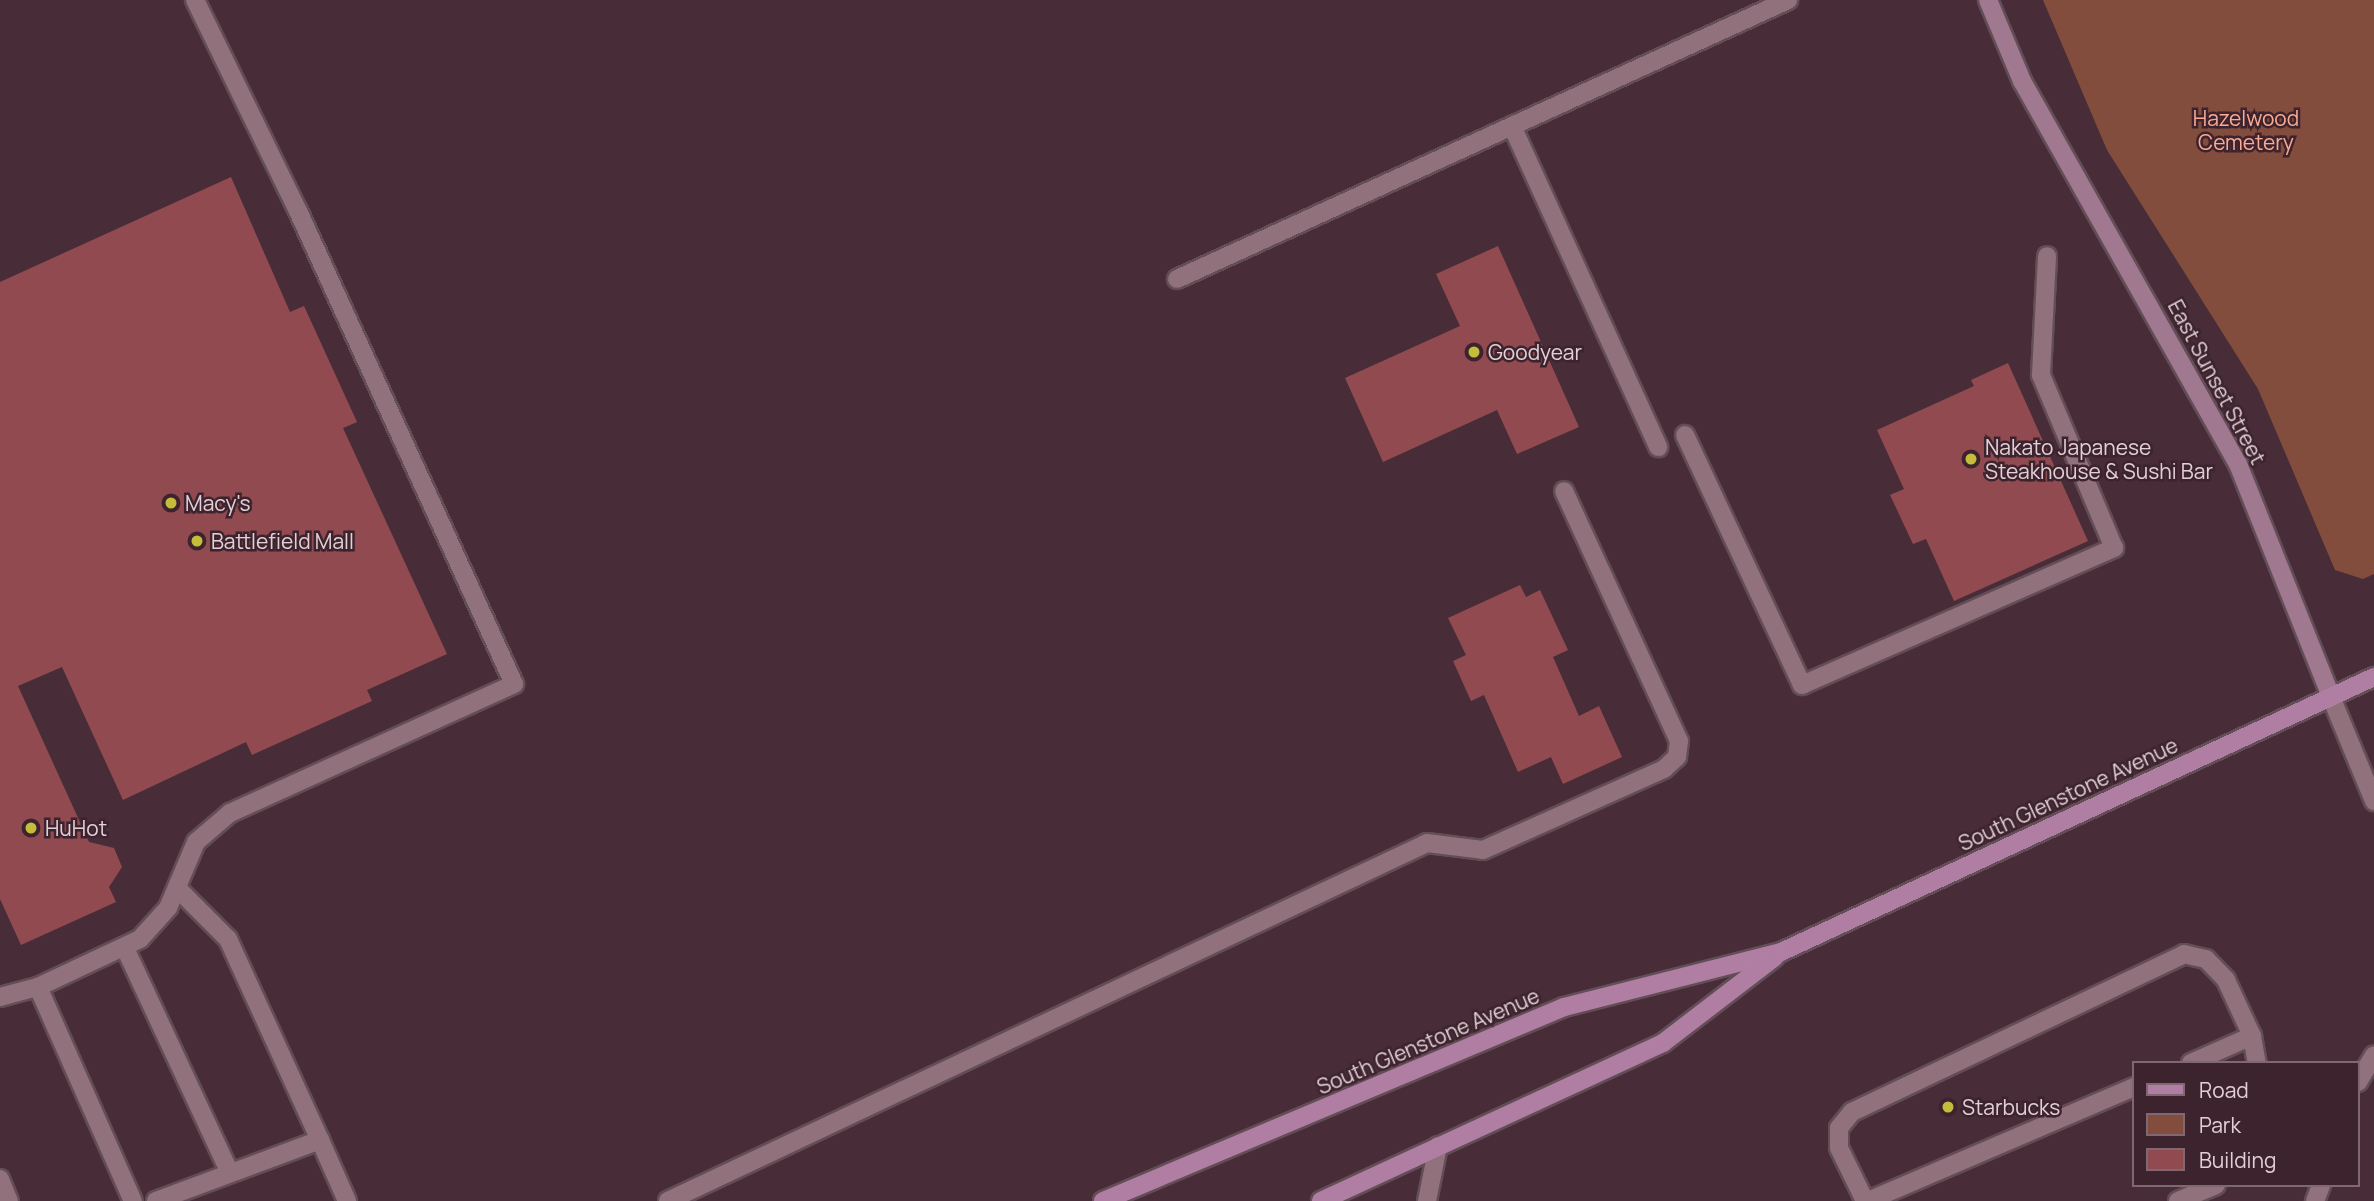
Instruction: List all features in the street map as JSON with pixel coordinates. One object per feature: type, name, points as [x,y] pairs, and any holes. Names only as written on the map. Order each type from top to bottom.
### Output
[{"type":"main road","name":"East Sunset Street","points":[[1988,0],[2022,81],[2238,464],[2331,697]]},
{"type":"main road","name":"South Glenstone Avenue","points":[[1103,1201],[1564,1007],[1781,952],[2374,677]]},
{"type":"main road","name":"South Glenstone Avenue","points":[[1321,1201],[1663,1043],[1781,952]]},
{"type":"street","points":[[0,997],[38,987],[125,948],[155,926],[177,888],[196,842],[230,813],[514,684],[298,211],[195,0]]},
{"type":"street","points":[[1177,279],[1788,0]]},
{"type":"street","points":[[1512,126],[1658,447]]},
{"type":"street","points":[[1685,435],[1802,685],[2114,548],[2041,375],[2047,256]]},
{"type":"street","points":[[668,1201],[1427,843],[1483,850],[1664,769],[1677,757],[1679,741],[1564,491]]},
{"type":"street","name":"East Sunset Street","points":[[2331,697],[2374,801]]},
{"type":"street","points":[[177,888],[228,939],[347,1201]]},
{"type":"street","points":[[125,948],[230,1173]]},
{"type":"street","points":[[2132,1088],[1867,1201],[1839,1148],[1839,1128],[1852,1112],[2184,954],[2206,959],[2226,980],[2252,1036],[2257,1061]]},
{"type":"street","points":[[38,987],[133,1201]]},
{"type":"street","points":[[2196,1061],[2252,1036]]},
{"type":"street","points":[[2360,1079],[2374,1055]]},
{"type":"street","points":[[156,1201],[320,1140]]},
{"type":"street","points":[[1427,1201],[1438,1146]]},
{"type":"street","points":[[0,1179],[9,1201]]},
{"type":"street","points":[[2178,1201],[2211,1187]]},
{"type":"green space","name":"Hazelwood Cemetery","points":[[2043,0],[2374,0],[2374,574],[2363,579],[2335,570],[2258,389],[2107,150]]},
{"type":"building","name":"Battlefield Mall","points":[[231,177],[290,312],[304,306],[357,422],[343,428],[447,654],[367,690],[372,701],[252,755],[246,742],[123,800],[62,667],[18,686],[89,842],[114,848],[122,867],[109,887],[116,902],[21,945],[0,899],[0,282]]},
{"type":"building","name":"Goodyear","points":[[1498,246],[1579,427],[1517,454],[1497,410],[1383,462],[1345,378],[1460,326],[1436,274]]},
{"type":"building","name":"Nakato Japanese Steakhouse & Sushi Bar","points":[[2008,363],[2088,541],[1954,601],[1926,539],[1913,544],[1890,495],[1904,489],[1877,430],[1974,386],[1971,380]]},
{"type":"building","points":[[1520,585],[1526,597],[1540,590],[1568,650],[1553,657],[1579,716],[1599,706],[1622,757],[1563,784],[1551,757],[1518,772],[1484,695],[1471,701],[1453,661],[1466,655],[1448,618]]},
{"type":"place","name":"Goodyear","points":[[1474,352]]},
{"type":"place","name":"Nakato Japanese Steakhouse & Sushi Bar","points":[[1971,459]]},
{"type":"place","name":"Macy's","points":[[171,503]]},
{"type":"place","name":"Battlefield Mall","points":[[197,541]]},
{"type":"place","name":"HuHot","points":[[31,828]]},
{"type":"place","name":"Starbucks","points":[[1948,1107]]}]
